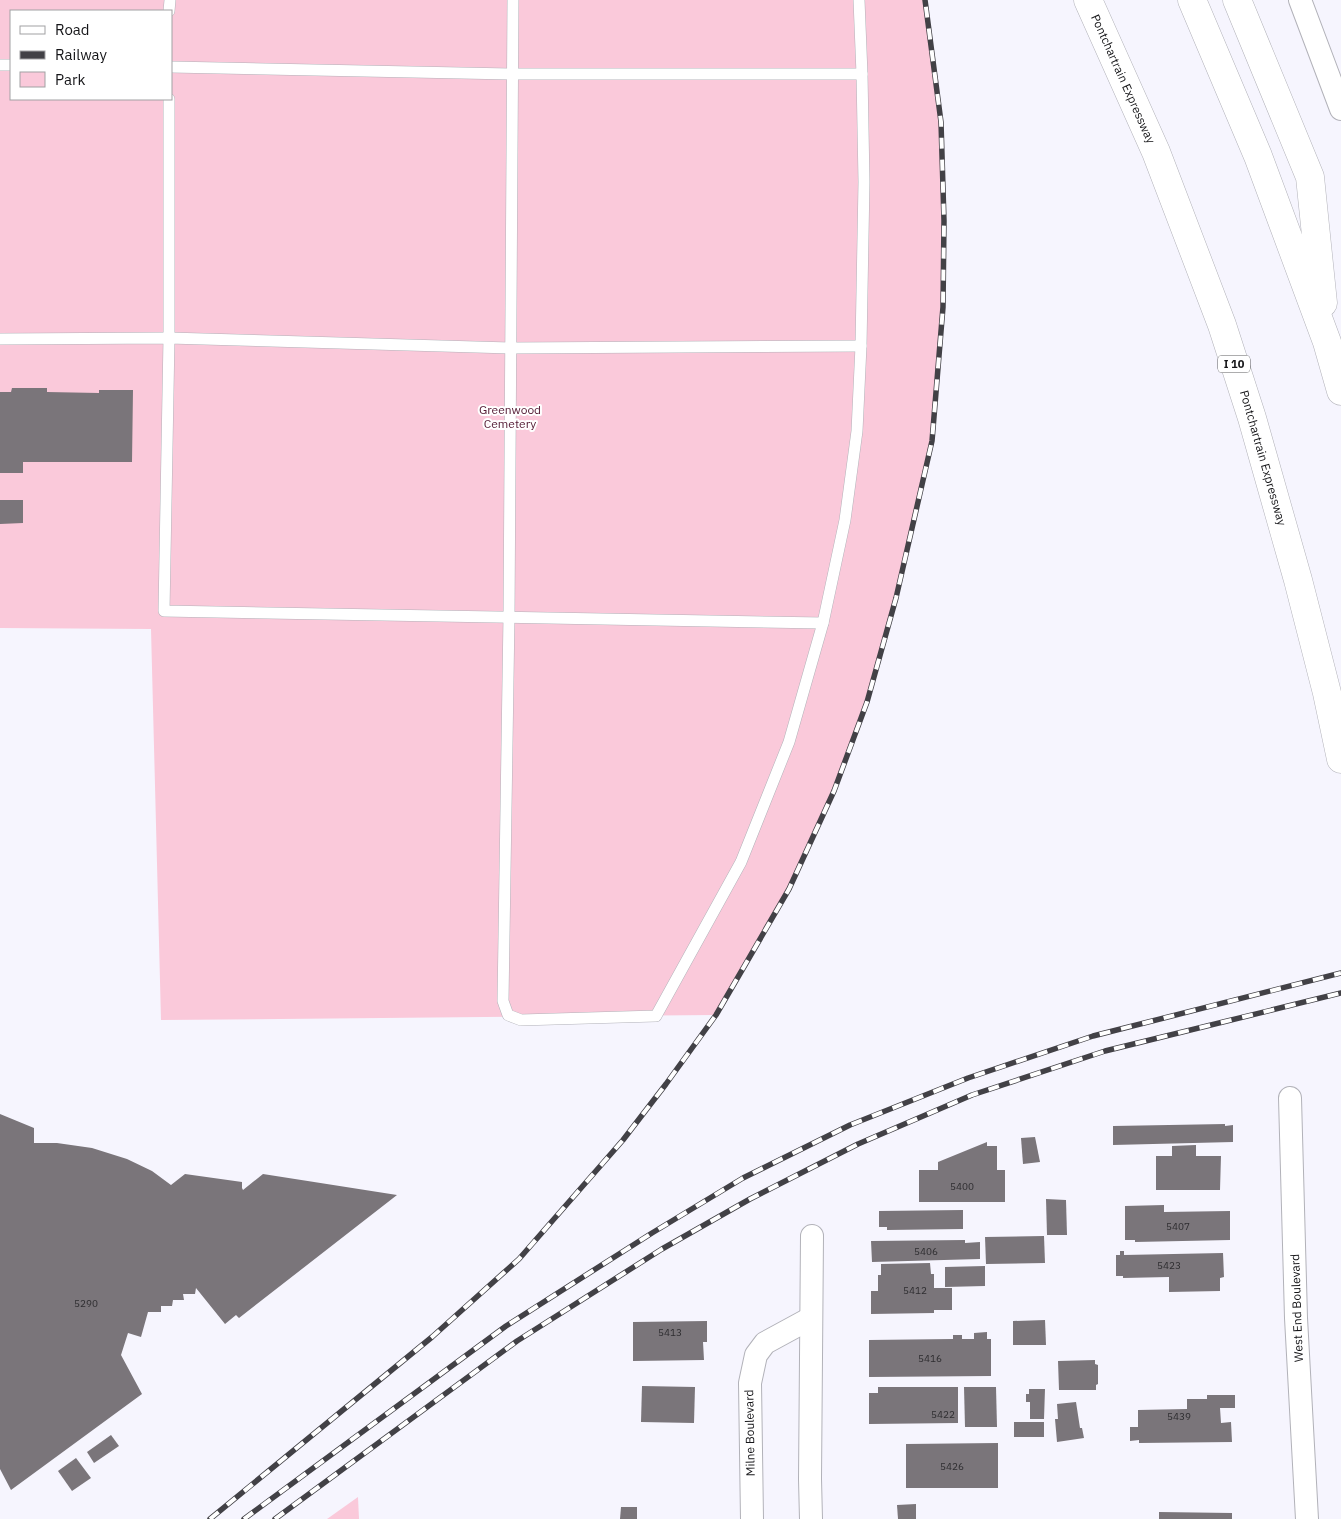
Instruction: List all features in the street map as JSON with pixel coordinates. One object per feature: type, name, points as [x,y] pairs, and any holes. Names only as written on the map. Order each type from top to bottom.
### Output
[{"type":"highway","points":[[1068,0],[1156,152]]},
{"type":"highway","name":"Pontchartrain Expressway","points":[[1088,0],[1156,152],[1222,325],[1252,418],[1306,608],[1341,759]]},
{"type":"highway","points":[[1192,0],[1258,156],[1327,342],[1341,391]]},
{"type":"highway","points":[[1237,0],[1310,177],[1327,342]]},
{"type":"street","points":[[1305,1],[1341,108]]},
{"type":"street","name":"West End Boulevard","points":[[1290,1098],[1296,1318],[1307,1519]]},
{"type":"street","points":[[811,1519],[812,1236]]},
{"type":"street","name":"Milne Boulevard","points":[[752,1519],[750,1383],[756,1355],[765,1343],[811,1318]]},
{"type":"lane","points":[[513,0],[509,616],[503,1001],[508,1015],[521,1020],[656,1016],[741,862],[789,742],[823,623],[845,520],[857,431],[861,346],[864,182],[862,74],[858,0]]},
{"type":"lane","points":[[172,68],[512,74],[862,74]]},
{"type":"lane","points":[[169,100],[169,338],[164,611],[823,623]]},
{"type":"lane","points":[[0,339],[169,338],[511,348],[861,346]]},
{"type":"green space","name":"Greenwood Cemetery","points":[[0,0],[925,0],[941,122],[944,221],[943,307],[932,441],[896,598],[867,702],[834,791],[789,889],[716,1015],[161,1020],[151,629],[0,628]]},
{"type":"green space","points":[[358,1497],[359,1519],[327,1519]]},
{"type":"building","points":[[12,388],[47,388],[47,392],[99,393],[99,390],[133,390],[132,462],[23,462],[23,473],[0,473],[0,392],[11,392]]},
{"type":"building","points":[[0,500],[23,500],[23,523],[0,524]]},
{"type":"building","points":[[0,1114],[34,1128],[34,1143],[57,1143],[92,1148],[127,1159],[152,1171],[171,1185],[185,1174],[242,1182],[243,1190],[263,1174],[397,1195],[239,1318],[236,1315],[225,1324],[196,1288],[195,1294],[183,1294],[184,1300],[173,1300],[172,1306],[161,1306],[161,1312],[148,1312],[141,1337],[128,1333],[121,1355],[142,1394],[11,1490],[0,1469]]},
{"type":"building","points":[[1225,1124],[1225,1126],[1233,1125],[1233,1142],[1113,1145],[1113,1126]]},
{"type":"building","points":[[1035,1137],[1040,1162],[1023,1164],[1021,1138]]},
{"type":"building","points":[[987,1142],[987,1146],[997,1146],[997,1170],[1005,1170],[1005,1202],[919,1202],[919,1170],[938,1170],[938,1162]]},
{"type":"building","points":[[1196,1145],[1196,1156],[1221,1156],[1220,1190],[1156,1190],[1156,1156],[1172,1156],[1172,1146]]},
{"type":"building","points":[[1046,1199],[1066,1200],[1067,1235],[1047,1235]]},
{"type":"building","points":[[1164,1205],[1164,1212],[1230,1211],[1230,1240],[1135,1242],[1135,1240],[1125,1240],[1125,1206]]},
{"type":"building","points":[[963,1210],[963,1229],[887,1230],[887,1227],[879,1227],[879,1211]]},
{"type":"building","points":[[1044,1236],[1045,1263],[986,1264],[985,1237]]},
{"type":"building","points":[[965,1240],[965,1243],[980,1242],[980,1259],[872,1262],[871,1241]]},
{"type":"building","points":[[1120,1251],[1124,1251],[1124,1255],[1223,1253],[1224,1277],[1220,1278],[1220,1291],[1169,1292],[1169,1277],[1123,1278],[1123,1276],[1116,1276],[1116,1255],[1120,1255]]},
{"type":"building","points":[[930,1263],[931,1274],[934,1274],[934,1288],[952,1288],[952,1310],[934,1310],[934,1313],[871,1314],[871,1291],[878,1291],[878,1275],[881,1275],[881,1264]]},
{"type":"building","points":[[985,1266],[985,1286],[945,1287],[945,1267]]},
{"type":"building","points":[[1045,1320],[1046,1345],[1013,1345],[1013,1321]]},
{"type":"building","points":[[707,1321],[707,1342],[703,1342],[704,1360],[633,1361],[633,1322]]},
{"type":"building","points":[[987,1332],[987,1339],[991,1339],[991,1376],[869,1377],[869,1340],[953,1339],[953,1335],[962,1335],[962,1339],[974,1339],[974,1333]]},
{"type":"building","points":[[1095,1360],[1095,1364],[1098,1365],[1098,1384],[1096,1385],[1096,1390],[1059,1390],[1058,1361]]},
{"type":"building","points":[[642,1386],[695,1387],[694,1423],[641,1422]]},
{"type":"building","points":[[878,1387],[958,1387],[958,1423],[869,1424],[869,1393],[878,1393]]},
{"type":"building","points":[[964,1387],[996,1387],[997,1427],[965,1427]]},
{"type":"building","points":[[1029,1389],[1045,1389],[1044,1419],[1030,1419],[1030,1402],[1026,1402],[1026,1394],[1029,1394]]},
{"type":"building","points":[[1207,1395],[1235,1395],[1235,1408],[1220,1408],[1221,1423],[1231,1422],[1232,1442],[1139,1443],[1139,1440],[1130,1441],[1130,1427],[1138,1427],[1138,1410],[1187,1409],[1187,1399],[1207,1399]]},
{"type":"building","points":[[1076,1402],[1080,1428],[1082,1428],[1084,1438],[1057,1442],[1055,1419],[1058,1419],[1057,1404]]},
{"type":"building","points":[[1014,1422],[1044,1422],[1044,1437],[1014,1437]]},
{"type":"building","points":[[111,1435],[119,1446],[94,1463],[87,1452]]},
{"type":"building","points":[[998,1443],[998,1488],[906,1488],[906,1444]]},
{"type":"building","points":[[76,1458],[91,1478],[72,1491],[58,1471]]},
{"type":"building","points":[[916,1504],[916,1519],[898,1519],[897,1505]]},
{"type":"building","points":[[621,1507],[637,1507],[637,1519],[620,1519]]},
{"type":"building","points":[[1159,1512],[1232,1513],[1232,1519],[1159,1519]]},
{"type":"railway","points":[[210,1519],[432,1337],[519,1259],[623,1140],[666,1084],[716,1015],[789,889],[834,791],[867,702],[896,598],[932,441],[943,307],[944,221],[941,122],[925,0]]},
{"type":"railway","points":[[244,1519],[506,1326],[652,1233],[743,1178],[850,1125],[968,1078],[1093,1036],[1341,973]]},
{"type":"railway","points":[[275,1519],[517,1341],[662,1249],[750,1199],[858,1144],[972,1095],[1105,1051],[1341,993]]}]
